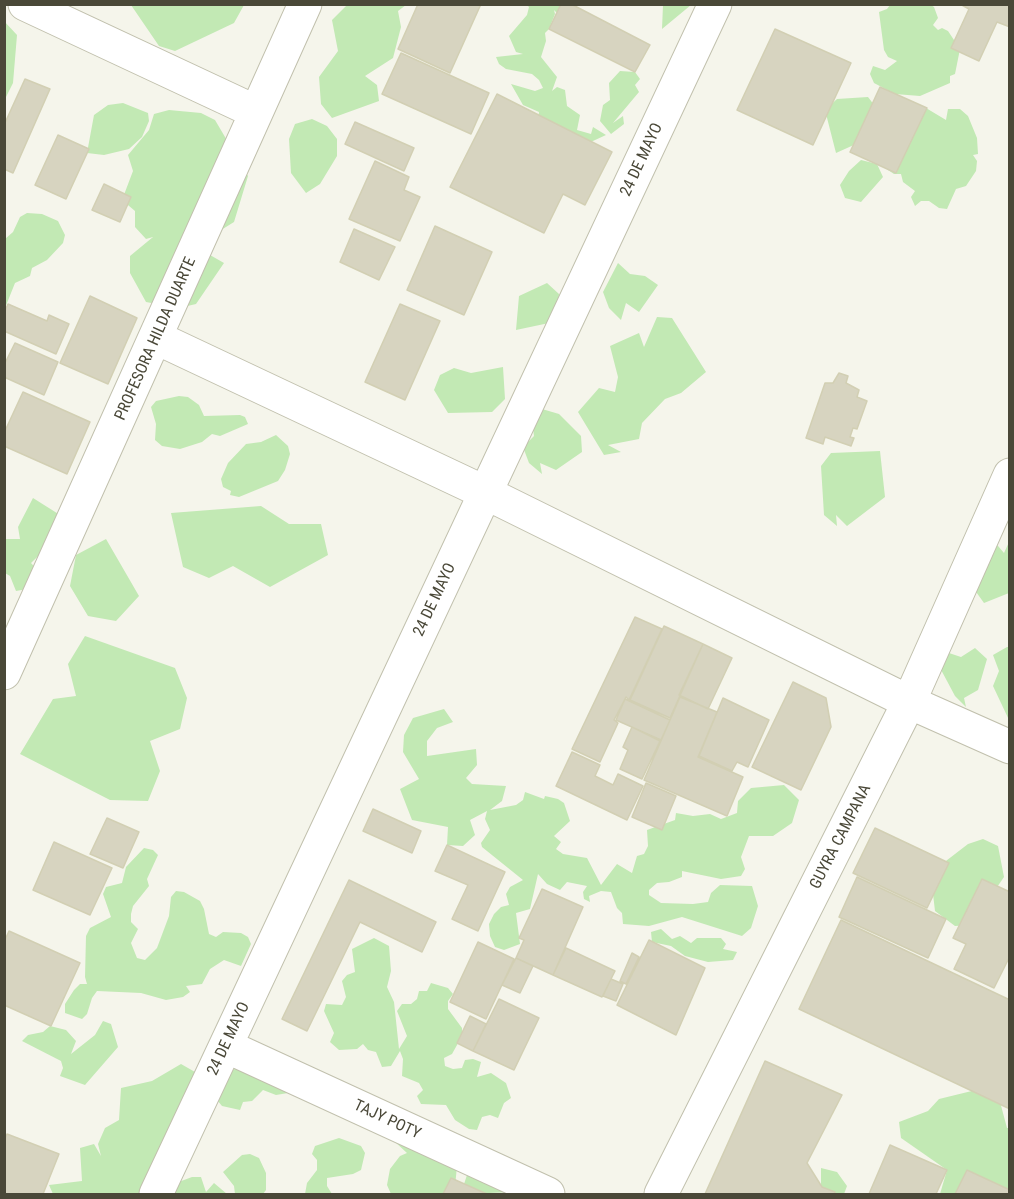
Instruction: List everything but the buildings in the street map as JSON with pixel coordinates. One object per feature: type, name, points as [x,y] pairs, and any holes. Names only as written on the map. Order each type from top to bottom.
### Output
[{"type":"street","points":[[25,4],[256,112]]},
{"type":"street","name":"PROFESORA HILDA DUARTE","points":[[8,656],[157,338],[305,4]]},
{"type":"street","name":"24 DE MAYO","points":[[156,1194],[715,4]]},
{"type":"street","points":[[157,338],[486,493],[909,702],[1010,747]]},
{"type":"street","name":"GUYRA CAMPANA","points":[[662,1194],[909,702],[1010,475]]},
{"type":"street","name":"TAJY POTY","points":[[226,1046],[548,1194]]},
{"type":"green space","points":[[663,4],[691,5],[662,29]]},
{"type":"green space","points":[[131,5],[244,5],[234,23],[175,51],[159,46]]},
{"type":"green space","points":[[347,5],[406,5],[398,11],[401,27],[393,58],[365,76],[377,85],[379,101],[332,118],[321,104],[319,77],[338,51],[332,20]]},
{"type":"green space","points":[[527,5],[570,5],[566,12],[557,13],[554,10],[555,14],[545,33],[546,41],[541,57],[557,77],[552,91],[557,87],[565,90],[567,106],[580,115],[577,130],[591,134],[593,127],[606,135],[582,146],[537,129],[539,112],[523,105],[511,84],[535,91],[543,88],[539,80],[532,74],[506,69],[499,64],[496,57],[523,54],[516,52],[509,36],[527,15],[529,7]]},
{"type":"green space","points":[[890,5],[931,5],[934,7],[938,18],[933,25],[938,30],[942,28],[948,31],[960,49],[955,74],[950,76],[950,83],[920,96],[895,94],[874,83],[870,74],[873,66],[885,70],[897,61],[888,57],[884,50],[879,12]]},
{"type":"green space","points":[[4,21],[17,35],[13,83],[5,99]]},
{"type":"green space","points":[[620,71],[635,72],[640,79],[635,85],[639,92],[613,123],[623,116],[624,124],[611,134],[600,121],[603,105],[610,100],[609,83]]},
{"type":"green space","points":[[868,97],[878,110],[867,139],[836,153],[825,110],[837,99]]},
{"type":"green space","points":[[123,103],[148,113],[149,121],[142,137],[129,149],[104,155],[87,153],[94,115],[108,105]]},
{"type":"green space","points":[[926,108],[946,120],[948,109],[960,109],[968,116],[977,138],[978,154],[973,155],[977,161],[976,171],[966,186],[956,189],[947,209],[939,208],[929,201],[921,201],[915,206],[911,197],[915,191],[903,182],[901,174],[894,174],[885,168],[883,157]]},
{"type":"green space","points":[[169,110],[201,113],[215,120],[248,176],[234,222],[205,240],[210,255],[224,263],[196,304],[179,308],[146,302],[130,273],[130,256],[153,237],[146,239],[135,227],[135,211],[122,200],[133,171],[128,155],[149,130],[154,114]]},
{"type":"green space","points":[[312,119],[327,126],[337,139],[337,156],[320,184],[306,193],[291,173],[289,139],[295,124]]},
{"type":"green space","points":[[861,160],[877,164],[883,177],[861,202],[845,198],[840,185],[849,171]]},
{"type":"green space","points":[[27,213],[42,214],[58,221],[65,235],[63,243],[47,260],[32,268],[30,276],[15,283],[5,308],[5,239],[13,232],[20,217]]},
{"type":"green space","points":[[618,263],[630,274],[645,276],[658,285],[639,312],[626,303],[621,320],[609,308],[603,292]]},
{"type":"green space","points":[[547,283],[559,294],[558,310],[549,323],[516,330],[519,296]]},
{"type":"green space","points":[[657,317],[672,318],[706,372],[681,393],[665,399],[642,423],[639,439],[608,445],[621,452],[604,455],[578,412],[599,388],[615,392],[618,377],[610,346],[639,333],[644,347]]},
{"type":"green space","points":[[503,367],[505,399],[492,412],[448,413],[434,390],[440,375],[454,368],[471,373]]},
{"type":"green space","points":[[179,396],[188,397],[199,405],[204,416],[240,415],[245,417],[248,424],[220,436],[212,434],[202,442],[180,449],[162,446],[155,440],[156,424],[151,407],[156,401]]},
{"type":"green space","points":[[542,409],[559,414],[581,436],[582,452],[556,470],[540,463],[542,474],[529,463],[523,447],[534,436],[532,420]]},
{"type":"green space","points":[[276,435],[288,446],[290,454],[285,470],[278,481],[239,497],[230,495],[231,491],[223,487],[221,479],[228,463],[246,444],[261,442]]},
{"type":"green space","points":[[880,451],[885,497],[847,526],[836,515],[837,526],[824,515],[821,466],[831,453]]},
{"type":"green space","points":[[33,498],[60,515],[65,530],[31,563],[42,575],[33,588],[16,591],[10,576],[5,573],[4,539],[20,539],[18,527]]},
{"type":"green space","points":[[261,506],[289,524],[321,524],[328,555],[270,587],[233,566],[209,578],[183,567],[171,513]]},
{"type":"green space","points":[[106,539],[139,596],[116,621],[88,616],[70,586],[76,555]]},
{"type":"green space","points":[[993,540],[1004,553],[1009,542],[1009,593],[984,603],[964,575]]},
{"type":"green space","points":[[85,636],[175,668],[187,698],[180,729],[150,741],[160,771],[148,801],[110,800],[20,754],[53,699],[76,696],[68,664]]},
{"type":"green space","points":[[1010,647],[1009,720],[993,686],[999,671],[993,655]]},
{"type":"green space","points":[[975,648],[987,659],[978,690],[964,698],[966,707],[955,696],[939,666],[946,652],[961,657]]},
{"type":"green space","points":[[444,709],[453,722],[437,728],[427,741],[427,756],[476,749],[477,765],[466,778],[472,784],[506,786],[502,801],[490,810],[516,805],[523,800],[525,792],[544,799],[545,796],[558,799],[564,803],[570,821],[554,836],[561,842],[556,849],[563,854],[587,858],[601,885],[617,864],[632,873],[637,856],[644,854],[648,846],[647,830],[675,820],[676,813],[693,816],[710,814],[721,819],[737,813],[738,801],[751,788],[784,785],[799,800],[792,823],[773,836],[749,836],[741,857],[745,869],[741,876],[721,879],[682,871],[682,877],[669,882],[657,883],[649,890],[649,895],[661,903],[693,904],[708,902],[711,893],[720,885],[752,886],[758,906],[751,928],[742,936],[682,917],[649,926],[623,924],[622,913],[617,908],[611,892],[601,891],[589,896],[590,902],[584,899],[583,892],[587,886],[567,882],[560,890],[547,884],[538,874],[530,909],[516,913],[520,944],[504,950],[495,947],[490,936],[489,924],[501,907],[509,905],[506,894],[510,887],[523,880],[482,847],[481,843],[490,830],[485,819],[487,811],[470,820],[475,835],[463,846],[447,845],[448,827],[412,820],[400,789],[419,779],[403,752],[404,735],[413,718]]},
{"type":"green space","points":[[983,839],[998,846],[1004,877],[971,925],[955,926],[935,911],[933,894],[942,864],[968,844]]},
{"type":"green space","points":[[144,848],[153,850],[158,855],[147,879],[149,886],[133,906],[131,914],[131,922],[138,929],[131,943],[137,958],[145,960],[157,948],[169,916],[171,897],[176,891],[184,892],[200,901],[209,934],[216,937],[223,932],[241,933],[248,937],[251,944],[241,966],[224,960],[210,969],[202,984],[186,986],[190,992],[183,997],[166,1000],[141,993],[97,991],[87,1014],[82,1019],[65,1013],[65,1004],[74,990],[80,984],[87,984],[85,977],[86,936],[90,928],[111,917],[103,894],[106,887],[122,883],[126,867]]},
{"type":"green space","points":[[661,929],[672,939],[680,936],[691,943],[697,938],[721,938],[726,944],[723,949],[737,952],[733,960],[708,962],[685,956],[671,946],[652,942],[651,932]]},
{"type":"green space","points":[[374,938],[389,946],[391,971],[387,987],[394,1002],[399,1049],[407,1036],[397,1011],[402,1004],[411,1004],[417,999],[419,991],[427,991],[431,983],[448,988],[453,994],[448,1001],[448,1009],[462,1028],[462,1036],[452,1054],[444,1058],[445,1066],[453,1069],[462,1068],[465,1060],[473,1059],[481,1062],[477,1077],[491,1073],[506,1083],[511,1098],[504,1103],[498,1118],[490,1115],[482,1117],[477,1130],[469,1129],[455,1120],[446,1105],[421,1104],[417,1096],[423,1090],[419,1083],[402,1076],[403,1059],[400,1051],[391,1066],[382,1067],[376,1052],[368,1050],[363,1044],[357,1049],[339,1050],[330,1042],[334,1033],[324,1011],[326,1004],[342,1005],[346,997],[342,981],[347,975],[355,972],[352,949]]},
{"type":"green space","points":[[103,1021],[111,1024],[118,1047],[85,1085],[60,1076],[63,1068],[61,1061],[22,1041],[28,1035],[43,1032],[50,1026],[66,1030],[76,1041],[71,1054],[95,1035]]},
{"type":"green space","points":[[181,1064],[195,1072],[143,1194],[53,1194],[49,1185],[82,1181],[80,1148],[94,1144],[101,1156],[98,1144],[105,1128],[119,1120],[121,1088],[152,1081]]},
{"type":"green space","points":[[235,1069],[291,1090],[288,1093],[276,1095],[263,1090],[252,1101],[243,1102],[240,1110],[222,1106],[217,1100],[228,1072]]},
{"type":"green space","points":[[984,1088],[999,1098],[1007,1128],[1009,1128],[1009,1194],[990,1194],[983,1189],[977,1194],[940,1194],[947,1170],[901,1138],[899,1122],[928,1111],[939,1099]]},
{"type":"green space","points":[[339,1138],[361,1146],[365,1153],[361,1170],[353,1174],[327,1178],[327,1186],[332,1194],[305,1194],[307,1183],[317,1170],[317,1160],[312,1154],[315,1146]]},
{"type":"green space","points":[[394,1141],[458,1155],[455,1187],[450,1194],[391,1194],[387,1185],[390,1169],[400,1156],[407,1153]]},
{"type":"green space","points":[[486,1153],[502,1154],[515,1164],[512,1192],[467,1194],[464,1184],[469,1169]]},
{"type":"green space","points":[[250,1154],[259,1158],[266,1173],[266,1190],[263,1194],[235,1194],[234,1186],[223,1172],[242,1155]]},
{"type":"green space","points":[[821,1168],[837,1172],[847,1186],[844,1194],[821,1194]]},
{"type":"green space","points":[[192,1177],[201,1177],[206,1192],[214,1183],[227,1194],[170,1194],[176,1183]]}]
